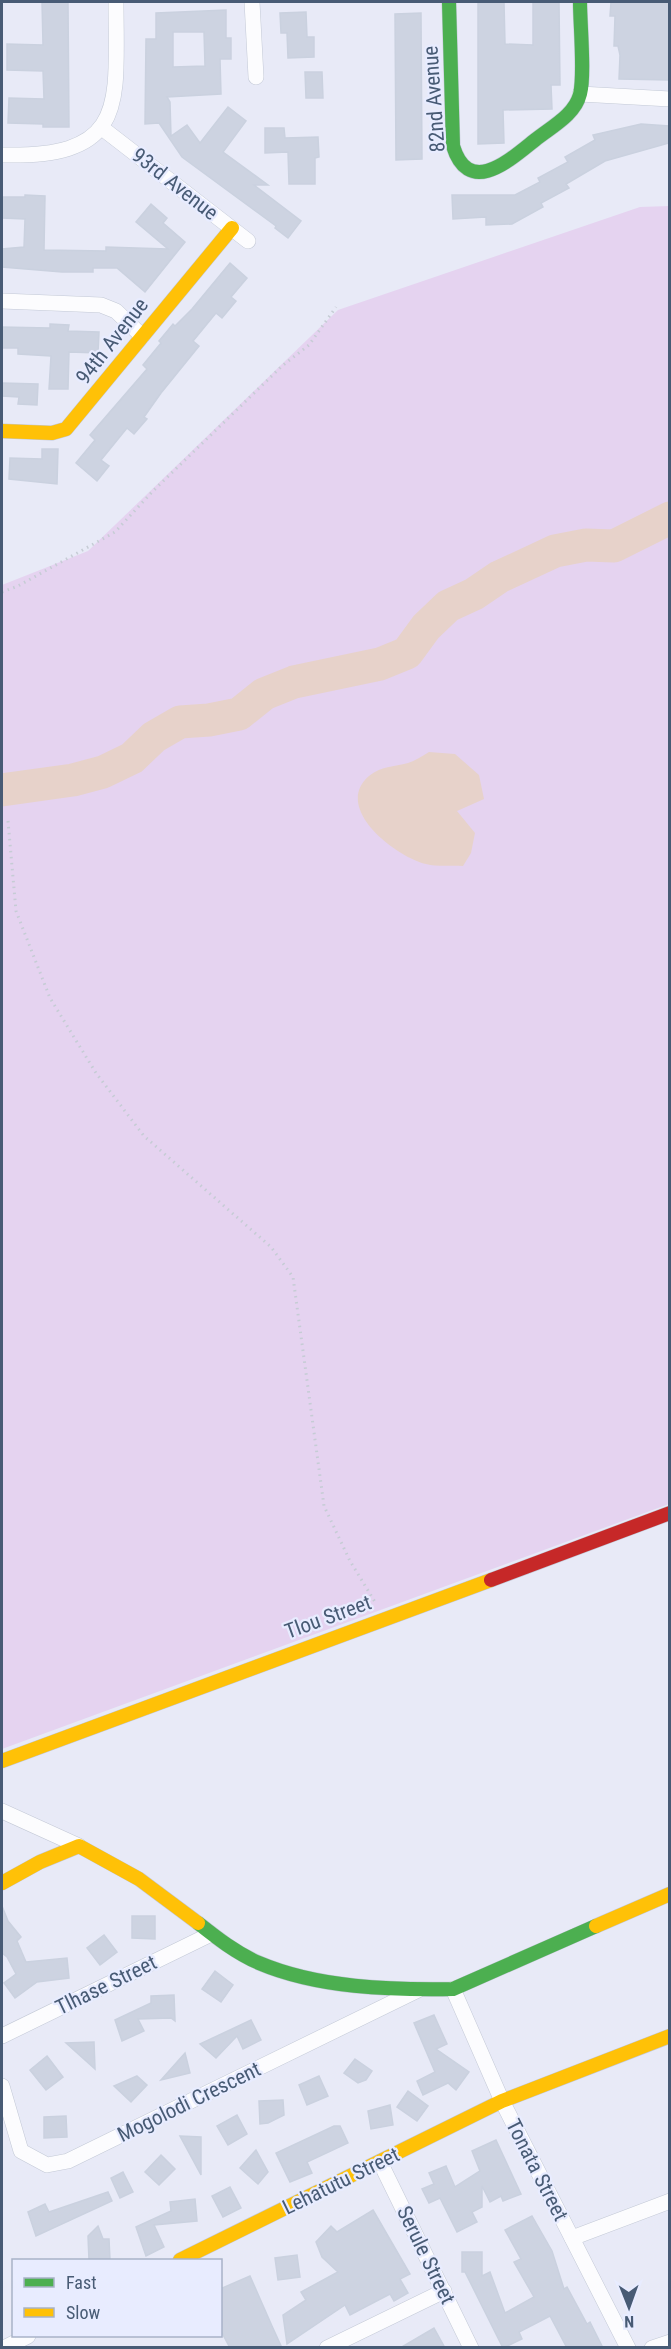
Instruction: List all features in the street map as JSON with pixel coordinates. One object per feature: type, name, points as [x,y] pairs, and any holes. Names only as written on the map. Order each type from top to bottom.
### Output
[{"type":"street","points":[[2,155],[42,156],[89,139],[102,128],[112,111],[116,80],[117,2]]},
{"type":"street","points":[[252,2],[256,77]]},
{"type":"street","name":"82nd Avenue","points":[[449,2],[453,146],[457,159],[464,166],[483,172],[499,168],[572,111],[580,94]]},
{"type":"street","points":[[580,2],[580,94],[669,99]]},
{"type":"street","name":"93rd Avenue","points":[[102,128],[248,241]]},
{"type":"street","name":"94th Avenue","points":[[2,431],[52,433],[66,429],[232,228]]},
{"type":"street","points":[[2,301],[101,305],[116,311],[142,336]]},
{"type":"street","name":"Tlou Street","points":[[2,1761],[669,1513]]},
{"type":"street","points":[[2,1811],[79,1846]]},
{"type":"street","points":[[2,1883],[40,1862],[79,1846]]},
{"type":"street","name":"Mogolodi Crescent","points":[[79,1846],[122,1867],[211,1934],[260,1963],[316,1978],[417,1990],[453,1989]]},
{"type":"street","points":[[453,1989],[669,1894]]},
{"type":"street","name":"Tlhase Street","points":[[2,2036],[211,1934]]},
{"type":"street","name":"Tonata Street","points":[[453,1989],[502,2101],[628,2348]]},
{"type":"street","name":"Mogolodi Crescent","points":[[2,2086],[21,2151],[47,2165],[68,2161],[417,1990]]},
{"type":"street","name":"Lehatutu Street","points":[[182,2259],[502,2101],[669,2036]]},
{"type":"street","name":"Serule Street","points":[[380,2162],[471,2348]]},
{"type":"street","points":[[572,2238],[669,2200]]},
{"type":"street","points":[[327,2348],[444,2291]]},
{"type":"street","points":[[4,2348],[26,2337]]},
{"type":"street","points":[[652,2348],[669,2342]]},
{"type":"path","points":[[2,592],[18,586],[115,532],[153,491],[282,366],[309,345],[336,307]]},
{"type":"path","points":[[8,821],[16,911],[50,998],[96,1073],[144,1136],[271,1247],[293,1277],[324,1506],[350,1561],[386,1618]]},
{"type":"shaded area","points":[[669,206],[669,1504],[2,1749],[2,585],[88,551],[338,310],[640,207]]},
{"type":"shaded area","points":[[429,752],[455,754],[479,775],[484,799],[457,811],[475,833],[471,853],[463,866],[426,864],[399,852],[372,829],[363,816],[358,802],[360,789],[369,776],[383,769],[411,762]]},
{"type":"building","points":[[42,2],[68,2],[69,127],[8,123],[9,98],[44,99],[43,71],[7,70],[7,44],[43,45]]},
{"type":"building","points":[[478,2],[504,2],[505,44],[533,45],[533,2],[559,2],[560,85],[551,85],[552,109],[503,110],[504,143],[478,144]]},
{"type":"building","points":[[611,2],[669,2],[669,80],[619,79],[620,55],[618,46],[614,46],[615,16],[610,16]]},
{"type":"building","points":[[226,10],[226,38],[231,38],[231,59],[220,59],[221,94],[167,97],[170,102],[171,136],[187,125],[200,143],[228,107],[246,121],[223,152],[268,185],[254,185],[301,221],[288,238],[275,228],[276,226],[182,157],[159,123],[145,124],[146,39],[156,39],[156,13]],"holes":[[[173,32],[204,32],[205,66],[173,67]]]},
{"type":"building","points":[[306,12],[307,37],[314,37],[314,57],[288,58],[287,33],[281,33],[280,13]]},
{"type":"building","points":[[421,13],[422,159],[396,160],[395,14]]},
{"type":"building","points":[[305,72],[322,72],[323,98],[306,98]]},
{"type":"building","points":[[641,124],[669,126],[669,143],[605,161],[566,184],[569,188],[541,203],[543,207],[512,224],[486,225],[486,217],[453,219],[452,195],[515,195],[540,182],[538,178],[568,162],[565,157],[595,140],[593,135]]},
{"type":"building","points":[[265,128],[284,128],[285,138],[318,137],[319,157],[315,158],[315,184],[289,184],[288,152],[265,153]]},
{"type":"building","points":[[25,195],[45,196],[44,250],[106,251],[106,247],[168,249],[136,222],[151,204],[167,218],[163,223],[185,242],[145,292],[117,268],[93,268],[93,272],[62,272],[2,267],[2,249],[24,247],[25,219],[2,218],[2,197],[25,197]]},
{"type":"building","points":[[230,263],[247,278],[231,297],[236,301],[222,318],[216,313],[193,341],[199,346],[161,393],[144,417],[147,419],[134,434],[127,428],[101,460],[109,466],[97,481],[76,463],[95,440],[90,435],[147,369],[143,365],[161,343],[159,341],[173,324],[175,326],[192,309]]},
{"type":"building","points":[[50,324],[69,325],[68,331],[99,332],[98,353],[69,352],[68,389],[49,389],[51,356],[18,354],[18,348],[2,348],[2,327],[50,328]]},
{"type":"building","points":[[2,383],[38,384],[37,405],[18,404],[19,397],[2,396]]},
{"type":"building","points":[[42,449],[58,449],[57,484],[9,479],[10,458],[42,459]]},
{"type":"building","points":[[2,1906],[8,1921],[21,1937],[17,1941],[26,1962],[67,1958],[69,1978],[37,1982],[15,1998],[4,1983],[16,1974],[7,1957],[2,1953]]},
{"type":"building","points":[[132,1916],[155,1916],[155,1939],[132,1938]]},
{"type":"building","points":[[104,1935],[117,1952],[100,1965],[87,1948]]},
{"type":"building","points":[[215,1971],[233,1985],[221,2002],[202,1989]]},
{"type":"building","points":[[174,1995],[175,2021],[171,2018],[138,2019],[144,2031],[122,2041],[115,2020],[151,2003],[151,1996]]},
{"type":"building","points":[[434,2015],[447,2044],[436,2049],[469,2072],[456,2090],[448,2083],[423,2095],[417,2081],[435,2072],[414,2023]]},
{"type":"building","points":[[251,2020],[261,2040],[243,2049],[237,2036],[216,2058],[200,2044]]},
{"type":"building","points":[[94,2042],[95,2069],[66,2043]]},
{"type":"building","points":[[185,2053],[190,2073],[161,2080]]},
{"type":"building","points":[[47,2056],[63,2077],[46,2090],[30,2070]]},
{"type":"building","points":[[355,2059],[372,2071],[366,2080],[358,2083],[344,2073]]},
{"type":"building","points":[[137,2076],[147,2085],[131,2102],[114,2086]]},
{"type":"building","points":[[319,2076],[328,2096],[307,2105],[299,2085]]},
{"type":"building","points":[[408,2091],[428,2106],[417,2121],[397,2107]]},
{"type":"building","points":[[283,2100],[284,2115],[268,2123],[260,2124],[259,2101]]},
{"type":"building","points":[[390,2105],[393,2125],[371,2129],[368,2111]]},
{"type":"building","points":[[237,2115],[247,2134],[228,2145],[217,2126]]},
{"type":"building","points":[[66,2116],[67,2137],[44,2138],[44,2117]]},
{"type":"building","points":[[334,2126],[340,2126],[348,2143],[307,2162],[312,2173],[290,2182],[276,2153]]},
{"type":"building","points":[[180,2136],[201,2137],[201,2175]]},
{"type":"building","points":[[496,2140],[521,2194],[503,2201],[501,2196],[490,2202],[482,2186],[482,2207],[472,2212],[477,2222],[457,2232],[440,2198],[429,2203],[422,2189],[434,2184],[429,2173],[446,2166],[455,2187],[480,2171],[472,2151]]},
{"type":"building","points":[[256,2150],[268,2172],[258,2184],[240,2168]]},
{"type":"building","points":[[161,2155],[175,2169],[159,2185],[145,2172]]},
{"type":"building","points":[[123,2172],[133,2192],[120,2198],[111,2178]]},
{"type":"building","points":[[230,2187],[241,2208],[223,2217],[212,2196]]},
{"type":"building","points":[[108,2192],[112,2201],[36,2236],[28,2212],[45,2204],[49,2212]]},
{"type":"building","points":[[195,2199],[197,2221],[154,2225],[164,2247],[146,2256],[136,2227],[171,2211],[170,2202]]},
{"type":"building","points":[[373,2210],[410,2274],[400,2279],[408,2293],[394,2301],[390,2294],[350,2315],[345,2305],[287,2344],[283,2315],[306,2300],[301,2292],[338,2272],[322,2257],[316,2242],[331,2226],[337,2232]]},
{"type":"building","points":[[532,2216],[552,2251],[564,2289],[567,2287],[587,2324],[590,2322],[603,2348],[567,2348],[550,2316],[519,2332],[522,2339],[503,2348],[465,2272],[462,2272],[462,2252],[482,2252],[482,2276],[490,2272],[505,2313],[534,2297],[514,2262],[521,2259],[505,2230]]},
{"type":"building","points":[[98,2226],[103,2239],[109,2239],[110,2259],[89,2259],[88,2236]]},
{"type":"building","points":[[297,2255],[300,2277],[278,2280],[275,2258]]},
{"type":"building","points":[[250,2276],[282,2348],[230,2348],[222,2333],[222,2288]]},
{"type":"building","points":[[434,2328],[445,2348],[400,2348]]},
{"type":"waterway","points":[[2,790],[73,780],[103,772],[132,758],[154,737],[180,722],[209,720],[239,714],[264,694],[294,682],[380,664],[407,653],[426,627],[448,606],[474,594],[499,577],[555,551],[586,545],[614,546],[670,518]]},
{"type":"traffic: fast","points":[[449,2],[453,146],[460,161],[469,170],[480,172],[503,164],[562,120],[573,108],[580,94],[582,75],[580,2]]},
{"type":"traffic: fast","points":[[198,1923],[242,1955],[305,1978],[354,1986],[429,1989],[453,1989],[596,1926]]},
{"type":"traffic: slow","points":[[2,431],[52,433],[66,429],[232,228]]},
{"type":"traffic: slow","points":[[2,1761],[491,1580]]},
{"type":"traffic: slow","points":[[2,1883],[40,1862],[79,1846],[139,1879],[198,1923]]},
{"type":"traffic: slow","points":[[596,1926],[670,1894]]},
{"type":"traffic: slow","points":[[182,2259],[502,2101],[670,2036]]},
{"type":"traffic: jam","points":[[491,1580],[670,1513]]}]
